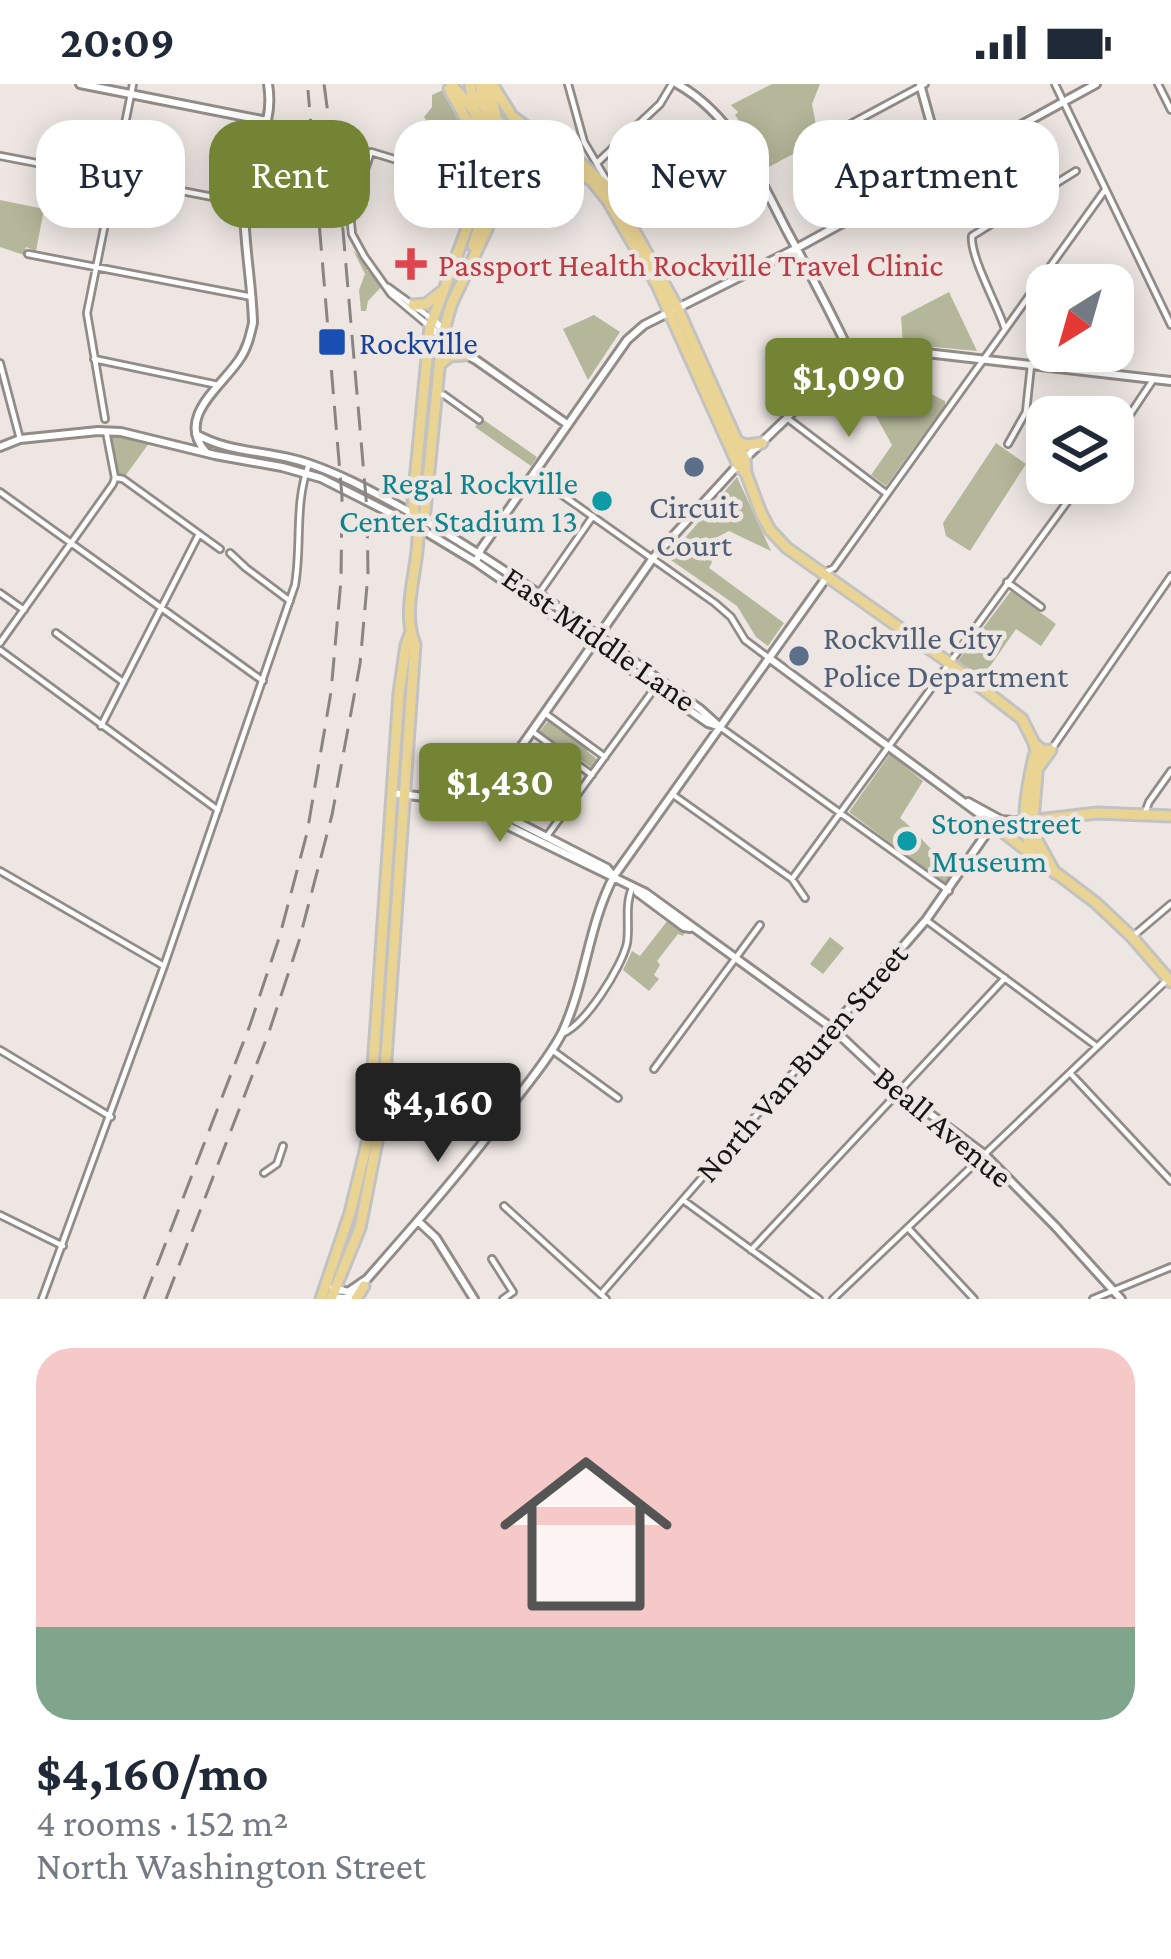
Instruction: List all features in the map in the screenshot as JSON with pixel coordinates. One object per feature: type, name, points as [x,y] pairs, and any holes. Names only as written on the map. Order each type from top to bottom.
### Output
[{"type":"main road","points":[[449,84],[488,120]]},
{"type":"main road","points":[[449,84],[467,120]]},
{"type":"main road","points":[[491,84],[497,120]]},
{"type":"main road","points":[[491,84],[516,120]]},
{"type":"main road","points":[[418,520],[443,333],[489,189],[490,156],[472,86]]},
{"type":"main road","points":[[482,114],[495,120]]},
{"type":"main road","points":[[482,114],[482,120]]},
{"type":"main road","points":[[584,168],[608,194]]},
{"type":"main road","points":[[584,177],[608,194]]},
{"type":"main road","points":[[328,1294],[363,1168],[372,1105],[391,793],[399,693],[410,634],[431,323],[467,228]]},
{"type":"main road","points":[[464,274],[487,228]]},
{"type":"main road","points":[[628,228],[673,309],[736,441],[743,466]]},
{"type":"main road","points":[[413,304],[426,304],[445,288]]},
{"type":"main road","points":[[673,309],[770,530],[826,578],[1022,718],[1035,746],[1038,768],[1029,822],[1034,856]]},
{"type":"main road","points":[[439,365],[450,356],[464,355]]},
{"type":"main road","points":[[736,441],[746,446],[761,443]]},
{"type":"main road","points":[[328,1294],[360,1228],[380,1132],[415,644],[410,634]]},
{"type":"main road","points":[[1035,746],[1051,750]]},
{"type":"main road","points":[[1035,746],[1024,806],[1039,848],[1055,873]]},
{"type":"main road","points":[[1038,768],[1051,750]]},
{"type":"main road","points":[[1029,822],[1097,812],[1171,816]]},
{"type":"main road","points":[[993,824],[1096,903],[1170,980]]},
{"type":"main road","points":[[374,1072],[376,1092],[383,1098]]},
{"type":"main road","points":[[372,1105],[380,1132]]},
{"type":"main road","points":[[356,1299],[366,1282]]},
{"type":"street","points":[[80,84],[262,120]]},
{"type":"street","points":[[126,120],[133,84]]},
{"type":"street","points":[[267,120],[268,84]]},
{"type":"street","points":[[568,84],[580,130],[608,191]]},
{"type":"street","points":[[597,163],[675,84],[708,106],[732,133],[850,355]]},
{"type":"street","points":[[1055,84],[1171,325]]},
{"type":"street","points":[[1031,120],[1096,84]]},
{"type":"street","points":[[1158,84],[1171,110]]},
{"type":"street","points":[[858,120],[922,85],[931,120]]},
{"type":"street","points":[[394,159],[371,152],[350,213],[350,226],[364,256],[399,302],[567,424]]},
{"type":"street","points":[[0,157],[36,164]]},
{"type":"street","points":[[1059,182],[1076,172]]},
{"type":"street","points":[[328,1294],[346,1298],[366,1282],[490,1134],[552,1050],[582,1000],[598,914],[614,875],[1105,190]]},
{"type":"street","points":[[104,228],[87,314],[105,418]]},
{"type":"street","points":[[209,453],[197,442],[198,413],[246,348],[253,323],[246,228]]},
{"type":"street","points":[[478,558],[627,340],[673,309],[834,228]]},
{"type":"street","points":[[985,228],[970,242],[1005,329]]},
{"type":"street","points":[[28,254],[252,297]]},
{"type":"street","points":[[388,287],[431,323]]},
{"type":"street","points":[[443,333],[464,355],[476,360]]},
{"type":"street","points":[[844,341],[872,349],[1026,363]]},
{"type":"street","points":[[487,811],[509,765],[653,558],[828,373],[850,355],[872,349]]},
{"type":"street","points":[[94,359],[218,386]]},
{"type":"street","points":[[0,362],[20,439]]},
{"type":"street","points":[[1008,444],[1026,412],[1030,372]]},
{"type":"street","points":[[1092,372],[1171,380]]},
{"type":"street","points":[[1134,409],[1154,380]]},
{"type":"street","points":[[436,394],[478,420]]},
{"type":"street","points":[[787,418],[887,494]]},
{"type":"street","points":[[0,447],[20,439],[106,431],[308,468],[418,520]]},
{"type":"street","points":[[106,431],[115,478],[0,647],[218,810]]},
{"type":"street","points":[[176,444],[196,434]]},
{"type":"street","points":[[196,434],[222,446],[349,480],[418,520]]},
{"type":"street","points":[[42,1299],[111,1117],[290,601],[297,574],[300,499],[308,468]]},
{"type":"street","points":[[534,475],[725,611],[745,640],[993,824],[1029,822]]},
{"type":"street","points":[[115,478],[124,479],[220,549]]},
{"type":"street","points":[[0,492],[263,681]]},
{"type":"street","points":[[792,879],[1066,504]]},
{"type":"street","points":[[536,598],[592,516]]},
{"type":"street","name":"East Middle Lane","points":[[418,520],[720,727]]},
{"type":"street","points":[[101,726],[199,535]]},
{"type":"street","points":[[230,553],[290,601]]},
{"type":"street","points":[[1051,750],[1171,576]]},
{"type":"street","points":[[1007,582],[1041,607]]},
{"type":"street","points":[[0,593],[23,610]]},
{"type":"street","points":[[56,633],[123,682]]},
{"type":"street","points":[[545,840],[658,684]]},
{"type":"street","points":[[545,713],[605,757]]},
{"type":"street","points":[[720,727],[949,891]]},
{"type":"street","points":[[532,731],[592,775]]},
{"type":"street","points":[[1144,814],[1171,771]]},
{"type":"street","name":"Beall Avenue","points":[[391,793],[450,800],[487,811],[492,818],[607,868],[634,886],[684,927],[694,929],[832,1028],[899,1091],[984,1154],[1120,1299]]},
{"type":"street","points":[[672,794],[792,879],[805,898]]},
{"type":"street","points":[[958,799],[1000,820],[1029,822]]},
{"type":"street","name":"North Van Buren Street","points":[[604,1297],[682,1199],[926,920],[993,824]]},
{"type":"street","points":[[0,871],[164,966]]},
{"type":"street","points":[[561,1034],[574,1030],[619,964],[634,886]]},
{"type":"street","points":[[1132,937],[1171,904]]},
{"type":"street","points":[[926,920],[1097,1046]]},
{"type":"street","points":[[654,1069],[760,925]]},
{"type":"street","points":[[751,1250],[1005,978]]},
{"type":"street","points":[[833,1299],[1170,980]]},
{"type":"street","points":[[582,1000],[595,1000]]},
{"type":"street","points":[[0,1050],[111,1117]]},
{"type":"street","points":[[552,1050],[618,1098]]},
{"type":"street","points":[[1070,1073],[1171,1181]]},
{"type":"street","points":[[264,1173],[277,1164],[284,1146]]},
{"type":"street","points":[[682,1199],[819,1299]]},
{"type":"street","points":[[505,1206],[604,1297]]},
{"type":"street","points":[[0,1216],[62,1246]]},
{"type":"street","points":[[418,1221],[436,1238],[474,1299]]},
{"type":"street","points":[[908,1228],[974,1299]]},
{"type":"street","points":[[492,1259],[513,1292],[503,1299]]},
{"type":"street","points":[[1093,1299],[1171,1267]]},
{"type":"green space","points":[[772,84],[820,84],[812,104],[815,120],[793,120],[793,154],[769,167],[769,120],[738,120],[731,105]]},
{"type":"green space","points":[[443,90],[459,120],[426,120],[432,95]]},
{"type":"green space","points":[[0,200],[36,207],[36,228],[40,228],[36,251],[26,247],[24,255],[0,247]]},
{"type":"green space","points":[[353,250],[383,285],[368,301],[366,311],[361,311],[359,290],[365,274]]},
{"type":"green space","points":[[949,292],[977,351],[903,344],[901,317]]},
{"type":"green space","points":[[594,315],[620,332],[588,380],[563,329]]},
{"type":"green space","points":[[931,394],[945,405],[886,486],[871,475],[892,445],[867,409],[876,395],[929,398]]},
{"type":"green space","points":[[481,418],[537,457],[531,466],[475,427]]},
{"type":"green space","points":[[106,431],[152,439],[123,479],[115,478]]},
{"type":"green space","points":[[996,443],[1026,464],[970,551],[946,536],[943,523]]},
{"type":"green space","points":[[737,477],[771,551],[729,531],[702,545],[712,562],[709,568],[784,623],[768,646],[756,637],[737,606],[668,558]]},
{"type":"green space","points":[[1011,591],[1056,624],[1041,646],[1016,629],[982,678],[958,661]]},
{"type":"green space","points":[[550,718],[589,747],[587,751],[598,760],[592,768],[581,760],[577,763],[538,734]]},
{"type":"green space","points":[[890,754],[923,781],[900,818],[953,868],[946,884],[849,812]]},
{"type":"green space","points":[[668,920],[685,932],[678,934],[657,961],[660,965],[654,975],[659,979],[649,991],[623,970],[632,951],[640,956]]},
{"type":"green space","points":[[830,937],[844,948],[823,974],[810,964]]},
{"type":"railway","points":[[166,1299],[299,941],[332,815],[360,664],[368,574],[367,510],[342,219],[324,84]]},
{"type":"railway","points":[[144,1299],[280,935],[307,833],[331,692],[341,580],[342,497],[308,90]]},
{"type":"place","name":"Passport Health Rockville Travel Clinic","points":[[411,264]]},
{"type":"place","name":"Rockville","points":[[332,342]]},
{"type":"place","name":"Circuit Court","points":[[694,467]]},
{"type":"place","name":"Regal Rockville Center Stadium 13","points":[[602,501]]},
{"type":"place","name":"Rockville City Police Department","points":[[799,656]]},
{"type":"place","name":"Stonestreet Museum","points":[[907,841]]}]
